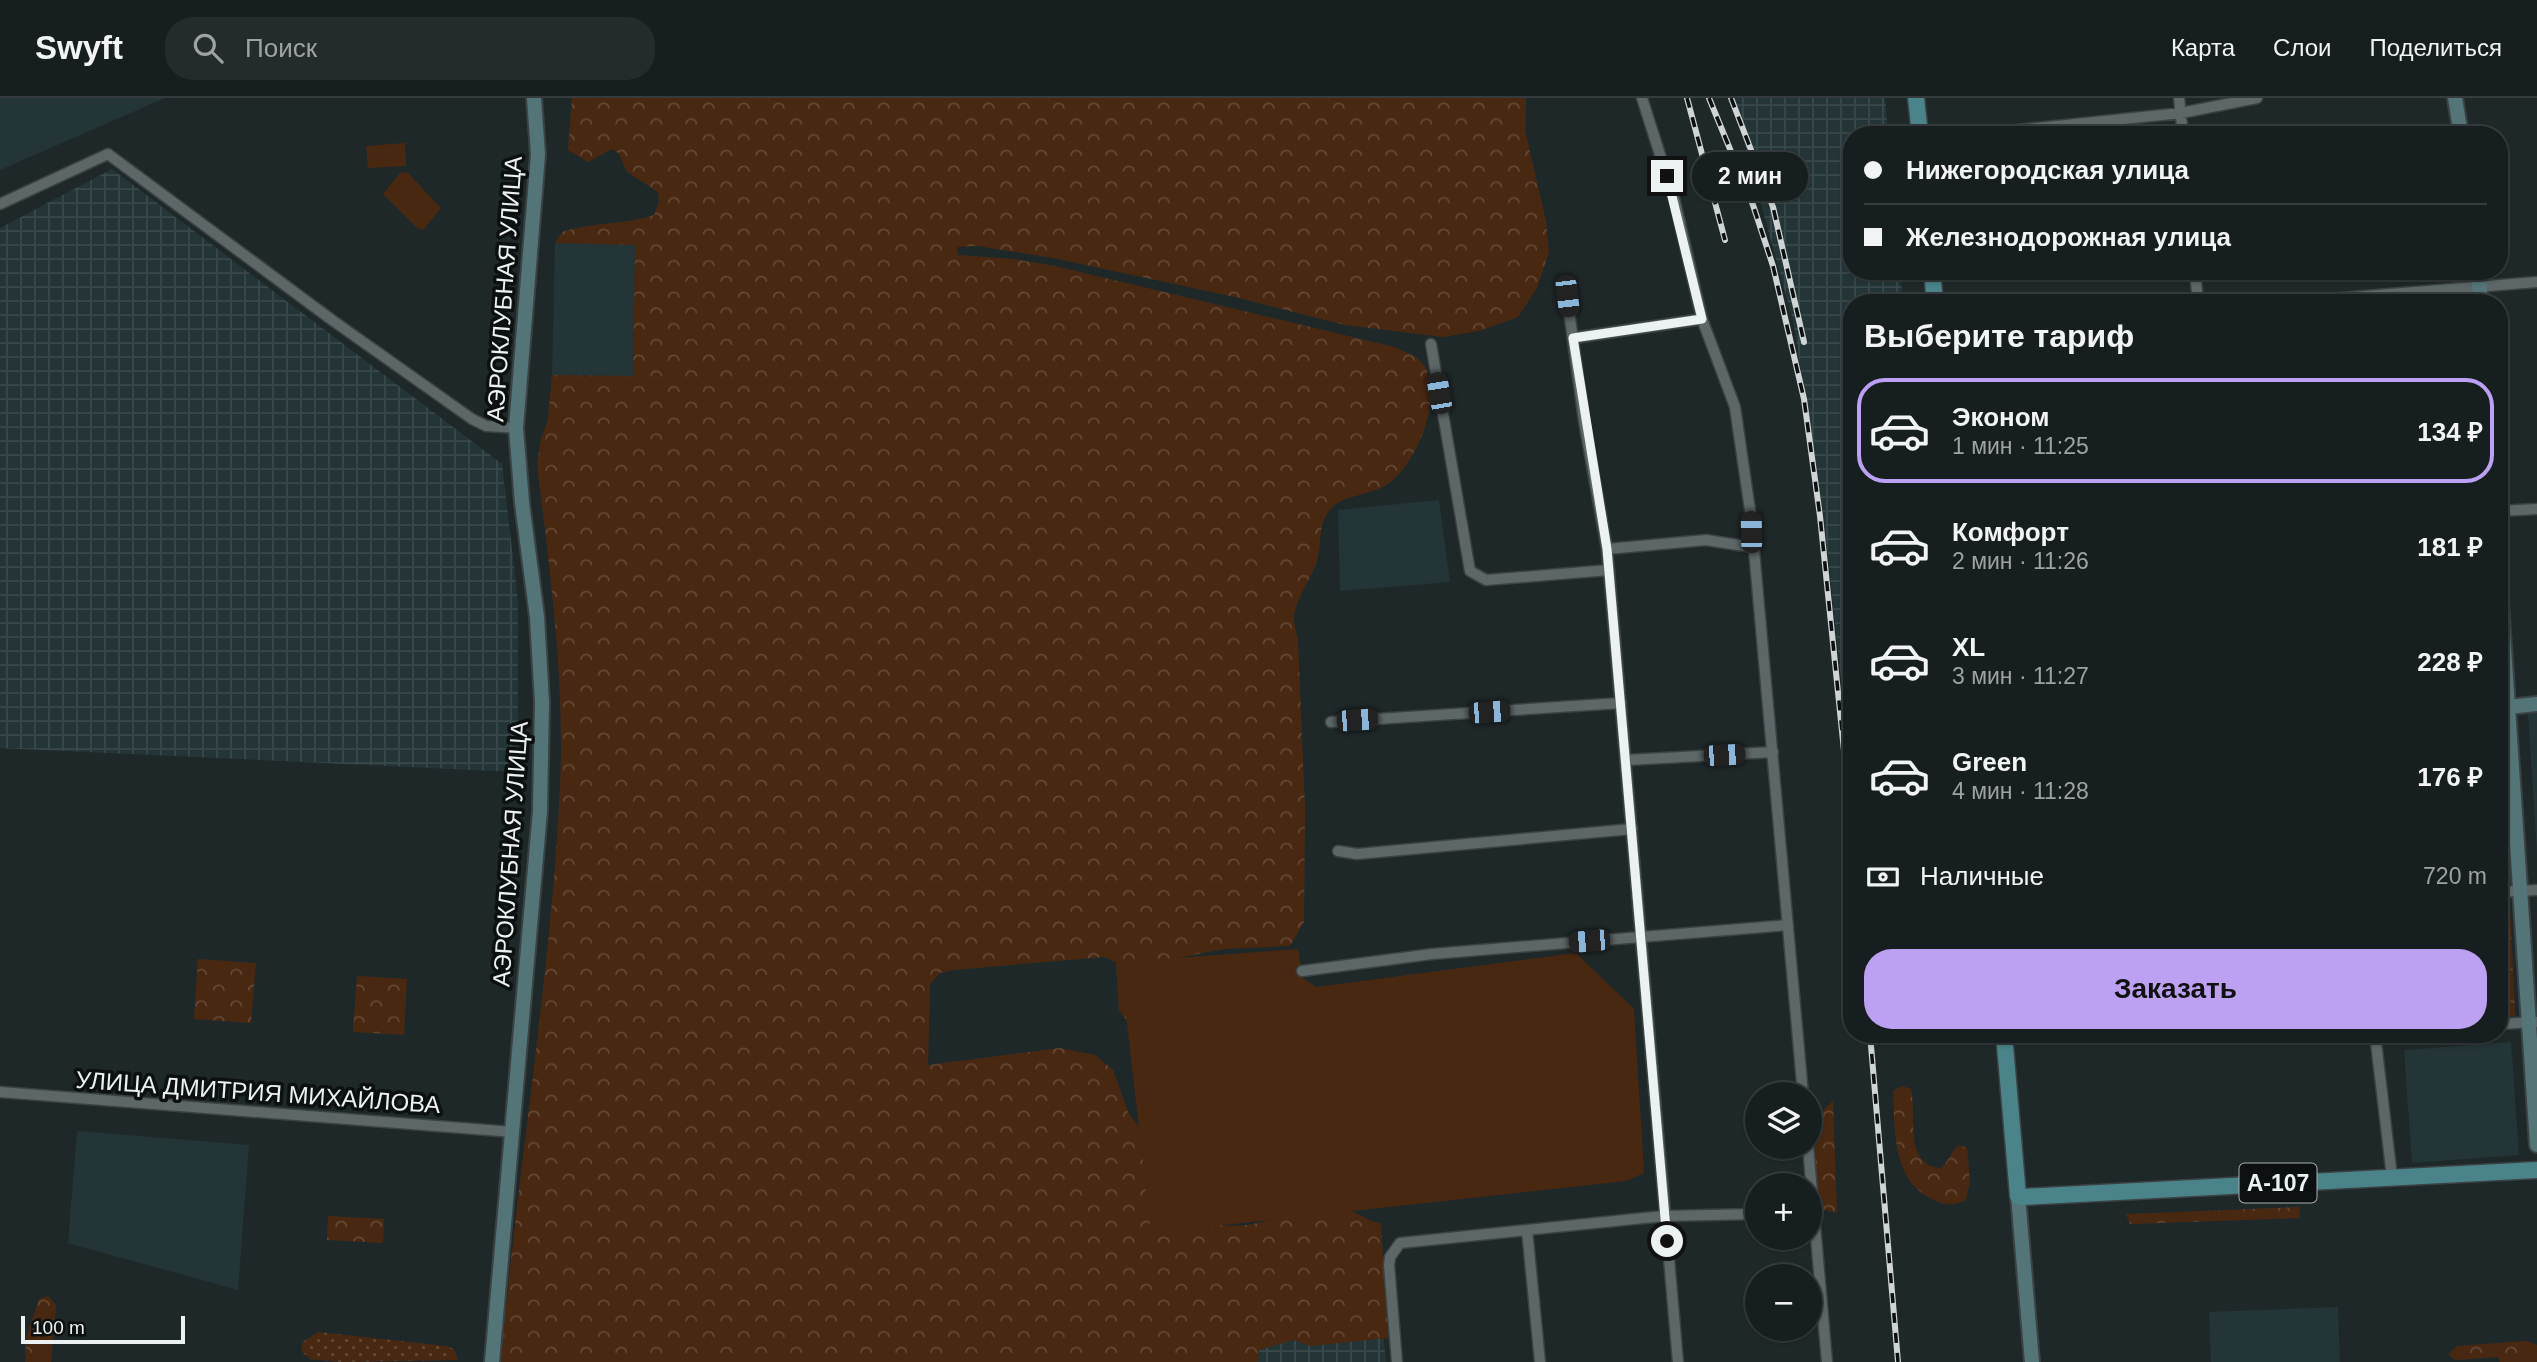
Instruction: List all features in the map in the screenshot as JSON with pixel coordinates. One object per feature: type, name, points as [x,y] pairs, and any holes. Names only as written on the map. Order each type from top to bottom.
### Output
[{"type":"main road","points":[[1916,98],[1919,126]]},
{"type":"main road","points":[[2005,1043],[2018,1196]]},
{"type":"main road","name":"А-107","points":[[2018,1196],[2103,1194],[2537,1170]]},
{"type":"street","name":"АЭРОКЛУБНАЯ УЛИЦА","points":[[492,1362],[540,811],[542,702],[537,617],[522,503],[516,428],[538,154],[534,98]]},
{"type":"street","points":[[1642,98],[1675,202],[1702,319],[1735,407],[1751,517],[1751,547],[1773,752],[1802,1082]]},
{"type":"street","points":[[2179,98],[2182,126]]},
{"type":"street","points":[[2056,126],[2181,113],[2257,98]]},
{"type":"street","points":[[2455,98],[2459,126]]},
{"type":"street","points":[[0,204],[107,154],[332,320],[472,419],[486,426],[516,428]]},
{"type":"street","points":[[2485,294],[2537,282]]},
{"type":"street","points":[[1567,296],[1607,549],[1678,1362]]},
{"type":"street","points":[[1573,338],[1702,319]]},
{"type":"street","points":[[1431,344],[1469,566],[1474,575],[1486,580],[1609,570]]},
{"type":"street","points":[[2508,511],[2537,509]]},
{"type":"street","points":[[1607,549],[1706,540],[1751,547]]},
{"type":"street","points":[[1331,722],[1621,703]]},
{"type":"street","points":[[2508,707],[2537,705]]},
{"type":"street","points":[[2508,748],[2533,1022],[2537,1145]]},
{"type":"street","points":[[1627,760],[1773,752]]},
{"type":"street","points":[[1338,851],[1357,854],[1632,829]]},
{"type":"street","points":[[2508,892],[2537,890]]},
{"type":"street","points":[[1301,971],[1432,954],[1788,925]]},
{"type":"street","points":[[2508,1023],[2533,1022]]},
{"type":"street","points":[[2376,1043],[2392,1177]]},
{"type":"street","name":"УЛИЦА ДМИТРИЯ МИХАЙЛОВА","points":[[0,1092],[512,1132]]},
{"type":"street","points":[[2018,1196],[2032,1362]]},
{"type":"street","points":[[1397,1362],[1389,1265],[1394,1248],[1407,1240],[1664,1216],[1745,1214]]},
{"type":"street","points":[[1527,1230],[1540,1362]]},
{"type":"street","points":[[1816,1250],[1827,1362]]},
{"type":"shaded area","points":[[0,98],[165,98],[0,170]]},
{"type":"shaded area","points":[[1732,98],[1885,98],[1887,126],[1843,126],[1843,280],[1901,280],[1902,294],[1843,294],[1843,698],[1823,509],[1793,321]]},
{"type":"shaded area","points":[[112,169],[502,464],[518,601],[518,772],[0,748],[0,228]]},
{"type":"shaded area","points":[[555,243],[635,245],[633,376],[552,375]]},
{"type":"shaded area","points":[[1439,500],[1450,582],[1340,591],[1338,510]]},
{"type":"shaded area","points":[[2537,713],[2537,853],[2528,714]]},
{"type":"shaded area","points":[[2511,1042],[2519,1155],[2412,1163],[2404,1050]]},
{"type":"shaded area","points":[[77,1131],[249,1145],[238,1290],[68,1243]]},
{"type":"shaded area","points":[[2338,1307],[2340,1362],[2211,1362],[2209,1312]]},
{"type":"shaded area","points":[[1382,1324],[1386,1362],[1242,1362],[1245,1343]]},
{"type":"green space","points":[[572,98],[1526,98],[1525,130],[1546,221],[1549,252],[1537,288],[1518,317],[1479,331],[1443,337],[1345,325],[1235,297],[1053,258],[978,246],[957,247],[958,255],[1013,259],[1055,266],[1394,347],[1415,357],[1425,367],[1430,380],[1429,410],[1412,457],[1386,485],[1342,501],[1329,511],[1322,527],[1316,563],[1296,608],[1294,618],[1298,642],[1305,809],[1304,922],[1290,946],[1224,949],[1177,958],[1130,1025],[1119,1010],[1116,962],[1104,957],[953,970],[940,973],[930,984],[928,1065],[1060,1048],[1095,1055],[1113,1070],[1128,1112],[1205,1222],[1239,1226],[1272,1219],[1318,1203],[1337,1206],[1381,1224],[1388,1338],[1311,1346],[1293,1340],[1259,1350],[1258,1362],[501,1362],[542,1003],[560,787],[558,666],[537,464],[548,419],[552,375],[633,376],[635,245],[555,243],[562,232],[654,215],[659,201],[658,192],[627,172],[619,154],[612,149],[588,162],[568,150]]},
{"type":"green space","points":[[405,143],[406,166],[368,168],[366,146]]},
{"type":"green space","points":[[407,172],[441,208],[423,230],[417,228],[383,194],[400,173]]},
{"type":"green space","points":[[2508,906],[2510,906],[2515,1016],[2508,1016]]},
{"type":"green space","points":[[1298,949],[1303,978],[1316,987],[1576,953],[1634,1009],[1644,1173],[1626,1181],[1151,1233],[1120,962]]},
{"type":"green space","points":[[198,959],[256,963],[251,1023],[194,1019]]},
{"type":"green space","points":[[357,976],[407,979],[404,1035],[353,1032]]},
{"type":"green space","points":[[1902,1086],[1911,1089],[1914,1137],[1921,1158],[1929,1165],[1941,1168],[1959,1145],[1967,1148],[1970,1181],[1966,1200],[1952,1204],[1939,1202],[1918,1189],[1908,1178],[1898,1151],[1894,1121],[1893,1091]]},
{"type":"green space","points":[[1833,1101],[1837,1213],[1822,1209],[1822,1173],[1814,1173],[1813,1159],[1822,1159],[1822,1112]]},
{"type":"green space","points":[[2299,1207],[2300,1218],[2130,1224],[2126,1214]]},
{"type":"green space","points":[[328,1216],[384,1219],[383,1243],[327,1240]]},
{"type":"green space","points":[[48,1296],[56,1305],[51,1362],[25,1362],[26,1338],[39,1299]]},
{"type":"green space","points":[[318,1332],[446,1346],[454,1349],[458,1360],[341,1362],[310,1359],[301,1351],[303,1342]]},
{"type":"green space","points":[[2526,1341],[2537,1345],[2537,1362],[2500,1362],[2498,1357],[2455,1360],[2448,1354],[2457,1346]]},
{"type":"railway","points":[[1687,98],[1725,240]]},
{"type":"railway","points":[[1709,98],[1753,205],[1773,266],[1804,399],[1820,516],[1843,741]]},
{"type":"railway","points":[[1731,98],[1773,207],[1804,342]]},
{"type":"railway","points":[[1871,1043],[1898,1362]]},
{"type":"route","points":[[1667,176],[1702,319],[1573,338],[1584,421],[1607,549],[1667,1241]]}]
